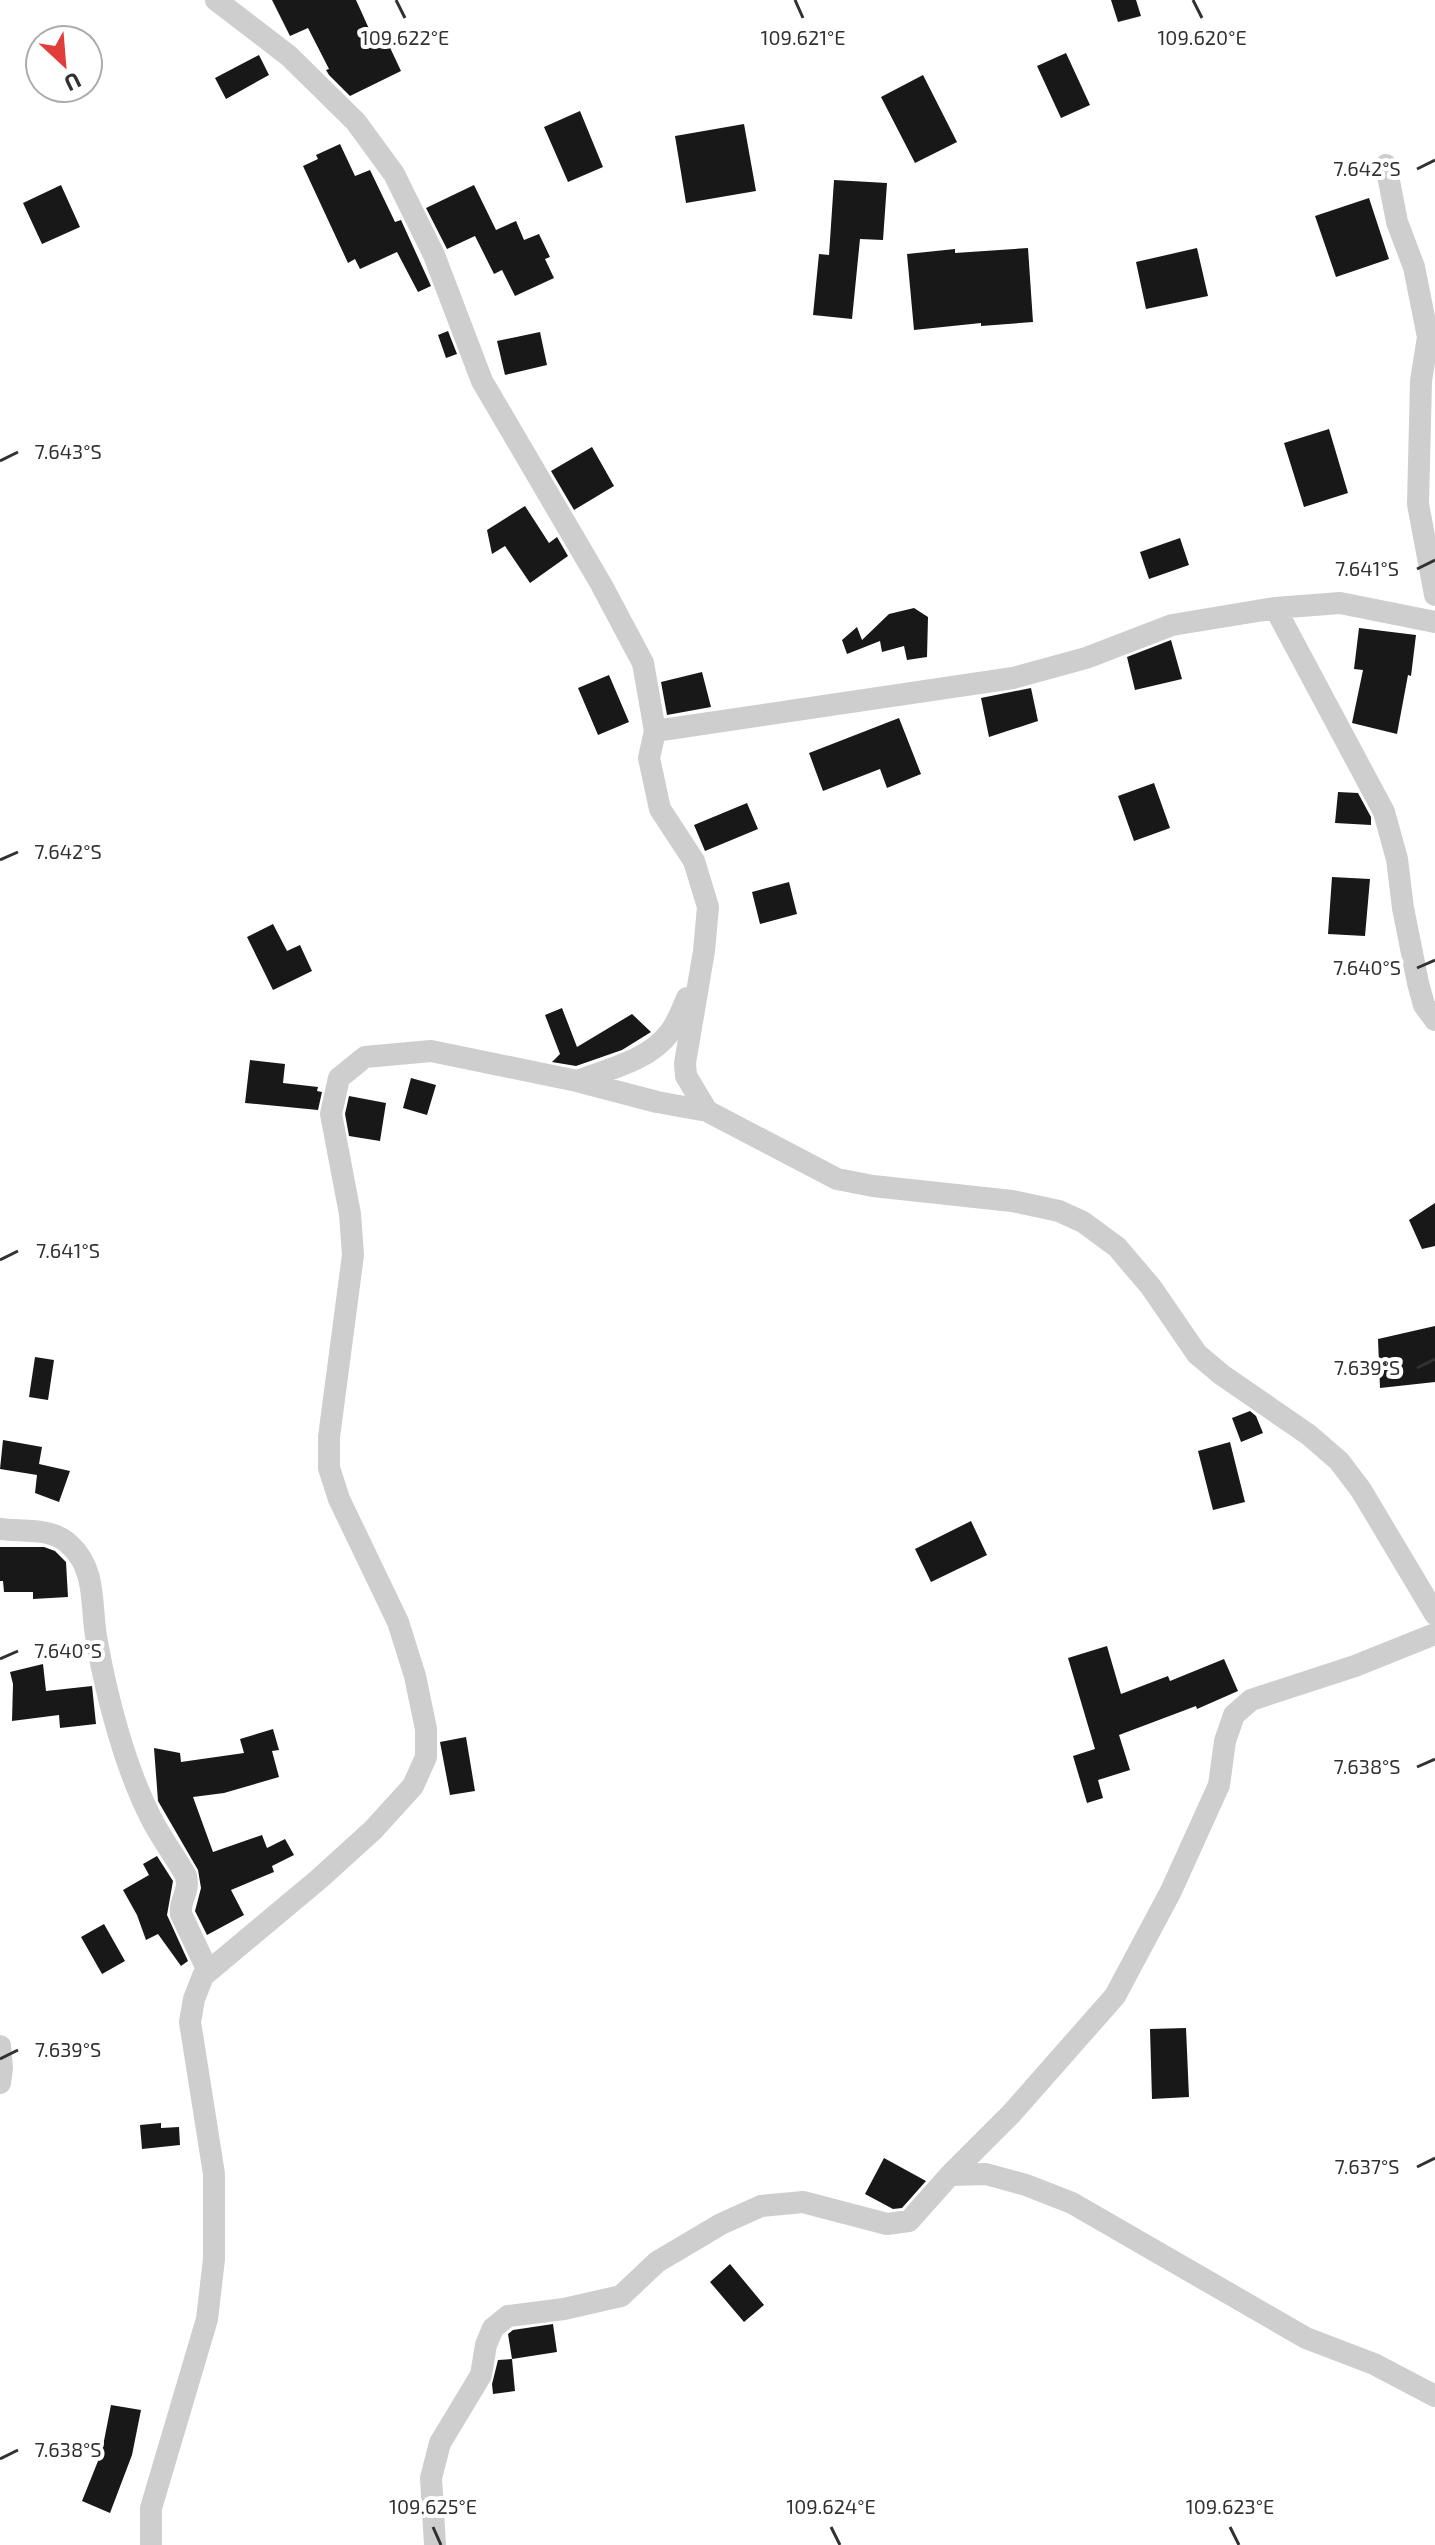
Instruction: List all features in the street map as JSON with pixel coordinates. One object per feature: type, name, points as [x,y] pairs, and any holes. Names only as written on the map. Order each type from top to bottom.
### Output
[{"type":"street","points":[[216,0],[301,67],[356,122],[394,174],[434,255],[482,381],[601,584],[643,663],[655,731],[649,758],[660,809],[694,861],[708,907],[686,1076],[707,1111]]},
{"type":"street","points":[[1386,165],[1397,222],[1414,267],[1428,337],[1421,381],[1418,504],[1435,595]]},
{"type":"street","points":[[655,731],[1013,678],[1086,658],[1172,625],[1275,608],[1340,603],[1435,622]]},
{"type":"street","points":[[1275,608],[1384,812],[1397,859],[1418,983],[1424,1005],[1435,1020]]},
{"type":"street","points":[[577,1081],[639,1058],[664,1040],[673,1029],[698,975]]},
{"type":"street","points":[[151,2545],[151,2508],[207,2319],[214,2259],[214,2174],[190,2022],[194,1999],[208,1971],[373,1830],[413,1786],[426,1757],[426,1729],[415,1676],[398,1622],[339,1499],[329,1468],[329,1437],[353,1255],[350,1214],[331,1114],[339,1078],[365,1057],[431,1051],[577,1081],[657,1102],[707,1111],[837,1179],[873,1186],[1012,1201],[1059,1211],[1083,1222],[1117,1247],[1151,1287],[1197,1354],[1309,1435],[1339,1461],[1361,1490],[1435,1614]]},
{"type":"street","points":[[0,1529],[53,1533],[70,1545],[86,1565],[92,1591],[96,1641],[127,1762],[152,1820],[186,1876],[188,1885],[181,1914],[208,1971]]},
{"type":"street","points":[[435,2545],[431,2478],[440,2443],[481,2375],[486,2345],[493,2328],[508,2316],[564,2309],[621,2296],[657,2262],[721,2224],[761,2206],[803,2202],[887,2224],[909,2221],[1011,2114],[1115,1996],[1171,1891],[1219,1785],[1225,1741],[1234,1715],[1251,1700],[1355,1666],[1435,1634]]},
{"type":"street","points":[[0,2046],[0,2083]]},
{"type":"street","points":[[950,2175],[986,2174],[1072,2203],[1306,2338],[1374,2364],[1435,2396]]},
{"type":"building","points":[[272,0],[356,0],[370,31],[373,29],[380,42],[386,39],[401,71],[350,96],[329,75],[326,70],[329,69],[308,28],[290,36]]},
{"type":"building","points":[[1111,0],[1136,0],[1141,16],[1118,22]]},
{"type":"building","points":[[1066,53],[1090,105],[1061,118],[1037,66]]},
{"type":"building","points":[[259,55],[269,75],[226,99],[215,78]]},
{"type":"building","points":[[923,75],[957,142],[915,163],[881,97]]},
{"type":"building","points":[[580,111],[603,167],[568,182],[544,127]]},
{"type":"building","points":[[744,124],[756,191],[686,203],[675,136]]},
{"type":"building","points":[[340,144],[355,176],[370,170],[395,222],[401,220],[431,286],[418,292],[397,252],[360,269],[355,259],[348,263],[303,166],[318,159],[316,155]]},
{"type":"building","points":[[834,180],[887,183],[883,240],[860,239],[852,319],[813,315],[819,254],[829,255]]},
{"type":"building","points":[[61,185],[80,227],[42,244],[23,203]]},
{"type":"building","points":[[474,185],[496,230],[516,221],[524,240],[539,234],[550,257],[545,259],[554,278],[515,296],[502,270],[494,274],[475,236],[447,249],[426,208]]},
{"type":"building","points":[[1369,198],[1389,259],[1336,277],[1315,216]]},
{"type":"building","points":[[1028,248],[1033,322],[981,326],[981,323],[914,330],[907,254],[955,249],[955,253]]},
{"type":"building","points":[[1197,248],[1208,296],[1146,309],[1136,262]]},
{"type":"building","points":[[448,331],[457,354],[446,358],[438,335]]},
{"type":"building","points":[[540,332],[547,365],[505,375],[497,341]]},
{"type":"building","points":[[1329,429],[1348,493],[1304,507],[1284,443]]},
{"type":"building","points":[[592,447],[614,486],[574,510],[551,471]]},
{"type":"building","points":[[525,506],[549,543],[557,537],[568,556],[530,583],[505,546],[492,554],[487,530]]},
{"type":"building","points":[[1180,538],[1189,565],[1149,579],[1140,552]]},
{"type":"building","points":[[914,608],[928,617],[927,657],[907,660],[904,646],[882,652],[880,641],[847,654],[842,640],[857,627],[862,640],[889,614]]},
{"type":"building","points":[[1359,628],[1416,635],[1411,676],[1408,675],[1397,734],[1352,723],[1363,670],[1354,669]]},
{"type":"building","points":[[1171,640],[1182,679],[1135,690],[1127,657]]},
{"type":"building","points":[[702,672],[711,707],[667,715],[661,682]]},
{"type":"building","points":[[609,675],[629,722],[598,735],[578,688]]},
{"type":"building","points":[[1031,688],[1038,721],[989,737],[981,698]]},
{"type":"building","points":[[899,718],[921,774],[887,788],[880,769],[823,791],[809,753]]},
{"type":"building","points":[[1154,783],[1170,828],[1134,841],[1118,796]]},
{"type":"building","points":[[1338,792],[1358,793],[1371,817],[1371,825],[1335,823]]},
{"type":"building","points":[[747,803],[758,829],[705,851],[694,825]]},
{"type":"building","points":[[1332,877],[1370,879],[1365,936],[1328,934]]},
{"type":"building","points":[[789,882],[797,914],[760,924],[752,892]]},
{"type":"building","points":[[273,924],[287,951],[300,945],[312,971],[273,990],[247,937]]},
{"type":"building","points":[[562,1008],[577,1047],[632,1014],[651,1032],[622,1050],[576,1066],[552,1062],[560,1054],[545,1015]]},
{"type":"building","points":[[250,1060],[285,1064],[283,1083],[318,1087],[317,1091],[322,1092],[318,1110],[245,1103]]},
{"type":"building","points":[[411,1078],[436,1085],[427,1115],[403,1108]]},
{"type":"building","points":[[349,1096],[386,1103],[380,1141],[349,1136],[345,1114]]},
{"type":"building","points":[[1435,1203],[1435,1246],[1422,1249],[1409,1220]]},
{"type":"building","points":[[1435,1326],[1435,1382],[1380,1388],[1378,1339]]},
{"type":"building","points":[[35,1357],[54,1360],[48,1400],[29,1397]]},
{"type":"building","points":[[1250,1411],[1256,1416],[1263,1433],[1241,1442],[1232,1418]]},
{"type":"building","points":[[3,1440],[42,1447],[39,1464],[70,1471],[59,1502],[35,1493],[37,1475],[0,1469]]},
{"type":"building","points":[[1230,1442],[1245,1502],[1213,1510],[1198,1451]]},
{"type":"building","points":[[971,1521],[987,1555],[931,1582],[915,1549]]},
{"type":"building","points":[[0,1547],[44,1547],[55,1551],[66,1562],[68,1597],[33,1599],[33,1592],[4,1592],[3,1581],[0,1581]]},
{"type":"building","points":[[1107,1646],[1121,1694],[1168,1676],[1170,1681],[1224,1659],[1238,1691],[1197,1709],[1196,1706],[1119,1735],[1130,1770],[1098,1780],[1103,1798],[1087,1803],[1073,1756],[1095,1749],[1068,1658]]},
{"type":"building","points":[[43,1664],[46,1691],[92,1686],[96,1724],[60,1728],[59,1715],[12,1721],[13,1684],[10,1672]]},
{"type":"building","points":[[273,1729],[279,1750],[272,1751],[279,1777],[224,1793],[193,1797],[213,1852],[262,1835],[267,1848],[285,1839],[294,1855],[272,1866],[274,1872],[231,1890],[244,1915],[207,1935],[195,1911],[201,1888],[198,1870],[158,1801],[154,1748],[180,1753],[181,1762],[244,1753],[240,1739]]},
{"type":"building","points":[[466,1737],[475,1791],[450,1795],[440,1742]]},
{"type":"building","points":[[157,1856],[173,1881],[167,1915],[188,1961],[181,1966],[158,1934],[146,1940],[123,1890],[149,1875],[143,1864]]},
{"type":"building","points":[[104,1924],[125,1961],[102,1974],[81,1937]]},
{"type":"building","points":[[1186,2028],[1189,2097],[1152,2099],[1150,2029]]},
{"type":"building","points":[[161,2123],[161,2128],[179,2127],[180,2145],[142,2149],[140,2125]]},
{"type":"building","points":[[884,2158],[926,2181],[902,2208],[893,2209],[865,2194]]},
{"type":"building","points":[[730,2264],[764,2305],[744,2322],[710,2282]]},
{"type":"building","points":[[553,2324],[557,2352],[512,2359],[508,2334],[513,2330]]},
{"type":"building","points":[[512,2359],[515,2391],[493,2394],[492,2384],[498,2360]]},
{"type":"building","points":[[111,2405],[141,2410],[132,2455],[110,2513],[82,2501],[102,2451]]}]
